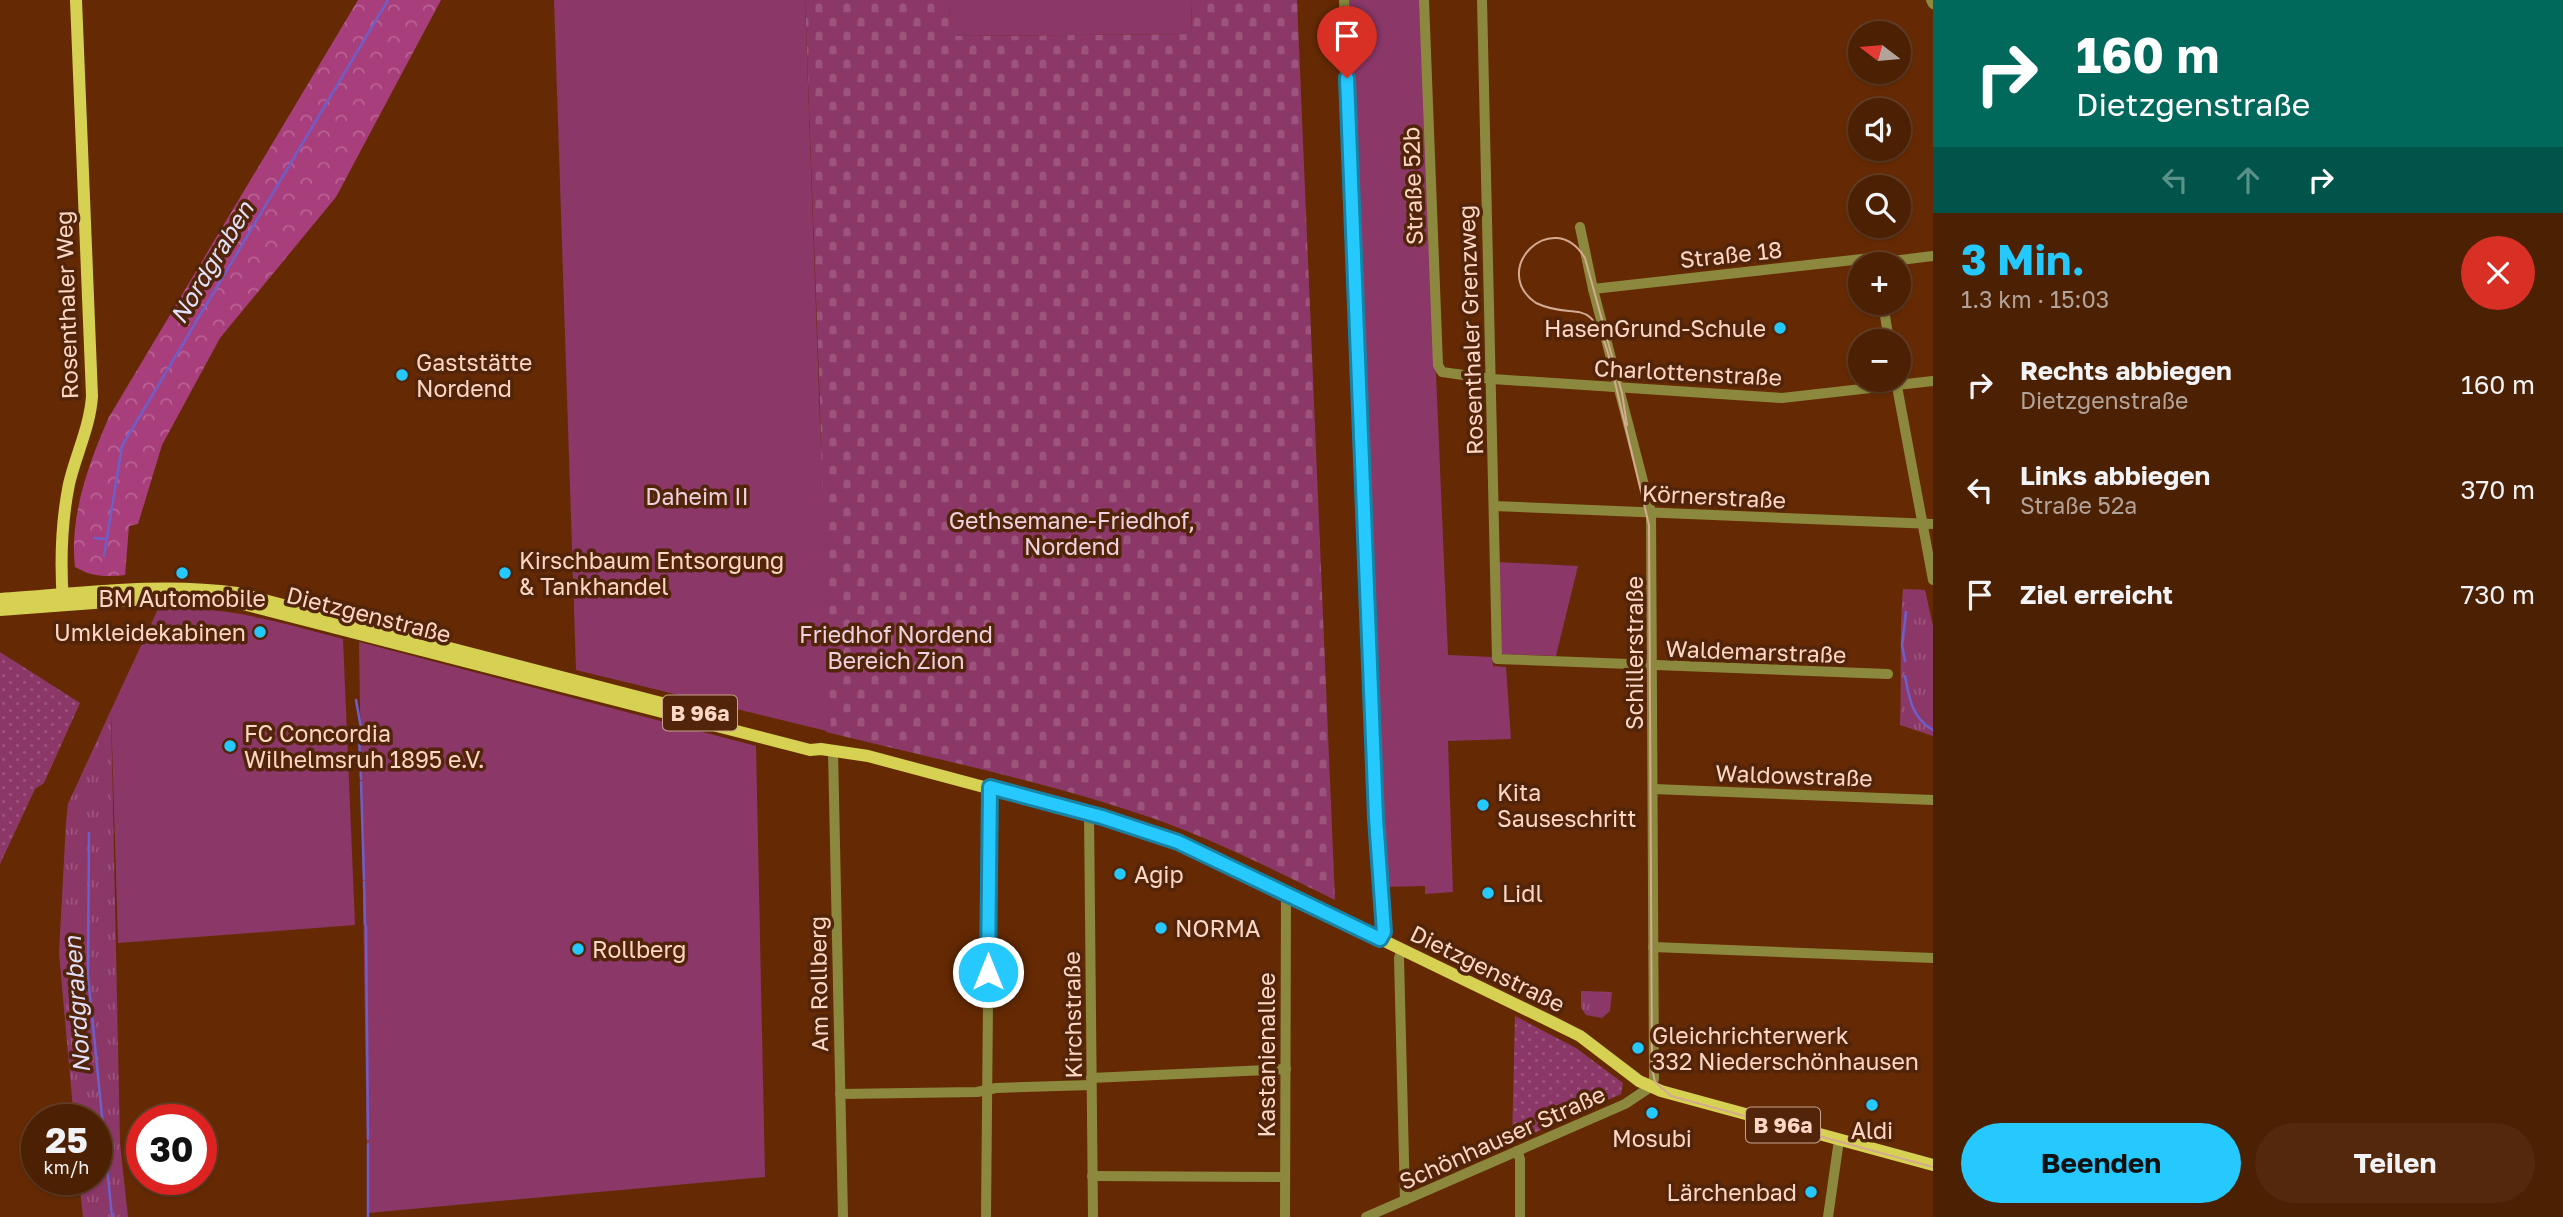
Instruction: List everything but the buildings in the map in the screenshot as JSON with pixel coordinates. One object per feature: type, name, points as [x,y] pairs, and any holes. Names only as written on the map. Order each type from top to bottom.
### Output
[{"type":"main road","name":"Rosenthaler Weg","points":[[63,600],[61,537],[69,484],[89,419],[92,396],[76,0]]},
{"type":"main road","name":"Dietzgenstraße","points":[[63,600],[149,594],[225,600],[352,627],[578,685],[810,750],[827,750],[990,787],[1088,813],[1178,842],[1286,893],[1575,1034],[1650,1087],[1933,1165]]},
{"type":"main road","name":"B 96a","points":[[0,599],[63,600]]},
{"type":"main road","name":"B 96a","points":[[0,610],[63,600]]},
{"type":"street","points":[[1344,0],[1374,786],[1384,932],[1380,939]]},
{"type":"street","name":"Straße 52b","points":[[1424,0],[1438,365],[1441,371]]},
{"type":"street","name":"Rosenthaler Grenzweg","points":[[1482,0],[1497,659]]},
{"type":"street","name":"Schillerstraße","points":[[1580,227],[1593,289],[1651,512],[1654,1080],[1650,1087]]},
{"type":"street","name":"Straße 18","points":[[1911,258],[1933,256]]},
{"type":"street","name":"Straße 18","points":[[1593,289],[1848,265]]},
{"type":"street","name":"Charlottenstraße","points":[[1441,371],[1492,379],[1782,398],[1848,389]]},
{"type":"street","name":"Charlottenstraße","points":[[1911,382],[1933,381]]},
{"type":"street","points":[[1899,392],[1928,524],[1933,580]]},
{"type":"street","name":"Körnerstraße","points":[[1494,506],[1928,524]]},
{"type":"street","name":"Waldemarstraße","points":[[1497,659],[1888,674]]},
{"type":"street","name":"Am Rollberg","points":[[827,750],[843,1217]]},
{"type":"street","points":[[986,1217],[990,787]]},
{"type":"street","name":"Waldowstraße","points":[[1653,789],[1933,800]]},
{"type":"street","name":"Kirchstraße","points":[[1088,813],[1093,1217]]},
{"type":"street","name":"Kastanienallee","points":[[1285,1217],[1286,893]]},
{"type":"street","points":[[1653,947],[1933,958]]},
{"type":"street","points":[[1402,950],[1399,958],[1405,1200]]},
{"type":"street","points":[[840,1094],[986,1090],[1286,1069]]},
{"type":"street","name":"Schönhauser Straße","points":[[1366,1217],[1625,1104],[1650,1087]]},
{"type":"street","points":[[1828,1217],[1839,1140]]},
{"type":"street","points":[[1517,1152],[1520,1159],[1520,1217]]},
{"type":"street","points":[[1092,1176],[1285,1177]]},
{"type":"green space","points":[[358,0],[441,0],[336,197],[220,338],[162,445],[138,524],[129,526],[125,575],[99,576],[87,573],[75,567],[75,529],[82,490],[109,417]]},
{"type":"green space","name":"Daheim II","points":[[554,0],[805,0],[831,732],[576,670]]},
{"type":"green space","name":"Gethsemane-Friedhof, Nordend","points":[[805,0],[949,0],[951,36],[1192,34],[1191,0],[1297,0],[1335,900],[1224,847],[1155,819],[1033,782],[826,732],[820,405]]},
{"type":"green space","points":[[949,0],[1191,0],[1192,34],[950,36]]},
{"type":"green space","points":[[1344,0],[1420,0],[1448,655],[1492,657],[1493,666],[1506,667],[1511,739],[1448,741],[1453,892],[1425,894],[1425,886],[1383,887]]},
{"type":"green space","points":[[1496,562],[1578,566],[1556,656],[1500,654]]},
{"type":"green space","points":[[1903,589],[1925,590],[1933,626],[1933,736],[1900,725]]},
{"type":"green space","name":"FC Concordia Wilhelmsruh 1895 e.V.","points":[[159,607],[230,612],[343,639],[355,925],[118,943],[111,710]]},
{"type":"green space","points":[[359,642],[756,746],[765,1177],[368,1213]]},
{"type":"green space","points":[[0,652],[80,703],[44,783],[35,789],[0,864]]},
{"type":"green space","points":[[111,710],[120,1144],[128,1217],[83,1217],[81,1195],[112,1195],[112,1104],[73,1104],[59,953],[68,804]]},
{"type":"green space","points":[[1581,991],[1612,992],[1610,1011],[1602,1018],[1586,1015],[1581,1008]]},
{"type":"green space","points":[[1515,1016],[1576,1048],[1623,1083],[1621,1094],[1512,1143]]},
{"type":"waterway","name":"Nordgraben","points":[[104,556],[122,446],[388,0]]},
{"type":"waterway","points":[[94,538],[104,539]]},
{"type":"waterway","points":[[1905,661],[1902,645],[1906,612]]},
{"type":"waterway","points":[[1905,676],[1916,713],[1920,720],[1933,730]]},
{"type":"waterway","points":[[356,700],[361,728]]},
{"type":"waterway","points":[[359,734],[361,779]]},
{"type":"waterway","points":[[361,782],[364,879]]},
{"type":"waterway","name":"Nordgraben","points":[[89,833],[88,975],[112,1217]]},
{"type":"waterway","points":[[364,882],[365,924]]},
{"type":"waterway","points":[[366,926],[368,1139]]},
{"type":"waterway","points":[[368,1144],[368,1217]]},
{"type":"tram line","points":[[1627,425],[1622,393],[1585,258],[1572,243],[1557,238],[1543,240],[1530,248],[1522,260],[1519,275],[1523,289],[1536,303],[1587,315],[1601,334],[1608,353],[1649,525],[1652,1069],[1655,1082],[1671,1096],[1933,1167]]},
{"type":"place","name":"HasenGrund-Schule","points":[[1780,328]]},
{"type":"place","name":"Gaststätte Nordend","points":[[402,375]]},
{"type":"place","name":"BM Automobile","points":[[182,573]]},
{"type":"place","name":"Kirschbaum Entsorgung & Tankhandel","points":[[505,573]]},
{"type":"place","name":"Umkleidekabinen","points":[[260,632]]},
{"type":"place","name":"FC Concordia Wilhelmsruh 1895 e.V.","points":[[230,746]]},
{"type":"place","name":"Kita Sauseschritt","points":[[1483,805]]},
{"type":"place","name":"Agip","points":[[1120,874]]},
{"type":"place","name":"Lidl","points":[[1488,893]]},
{"type":"place","name":"NORMA","points":[[1161,928]]},
{"type":"place","name":"Rollberg","points":[[578,949]]},
{"type":"place","name":"Gleichrichterwerk 332 Niederschönhausen","points":[[1638,1048]]},
{"type":"place","name":"Aldi","points":[[1872,1105]]},
{"type":"place","name":"Mosubi","points":[[1652,1113]]},
{"type":"place","name":"Lärchenbad","points":[[1811,1192]]},
{"type":"route","points":[[988,972],[990,787],[1152,832],[1190,847],[1380,939],[1384,932],[1376,818],[1347,78]]},
{"type":"park label","name":"Friedhof Nordend Bereich Zion","points":[[896,647]]}]
